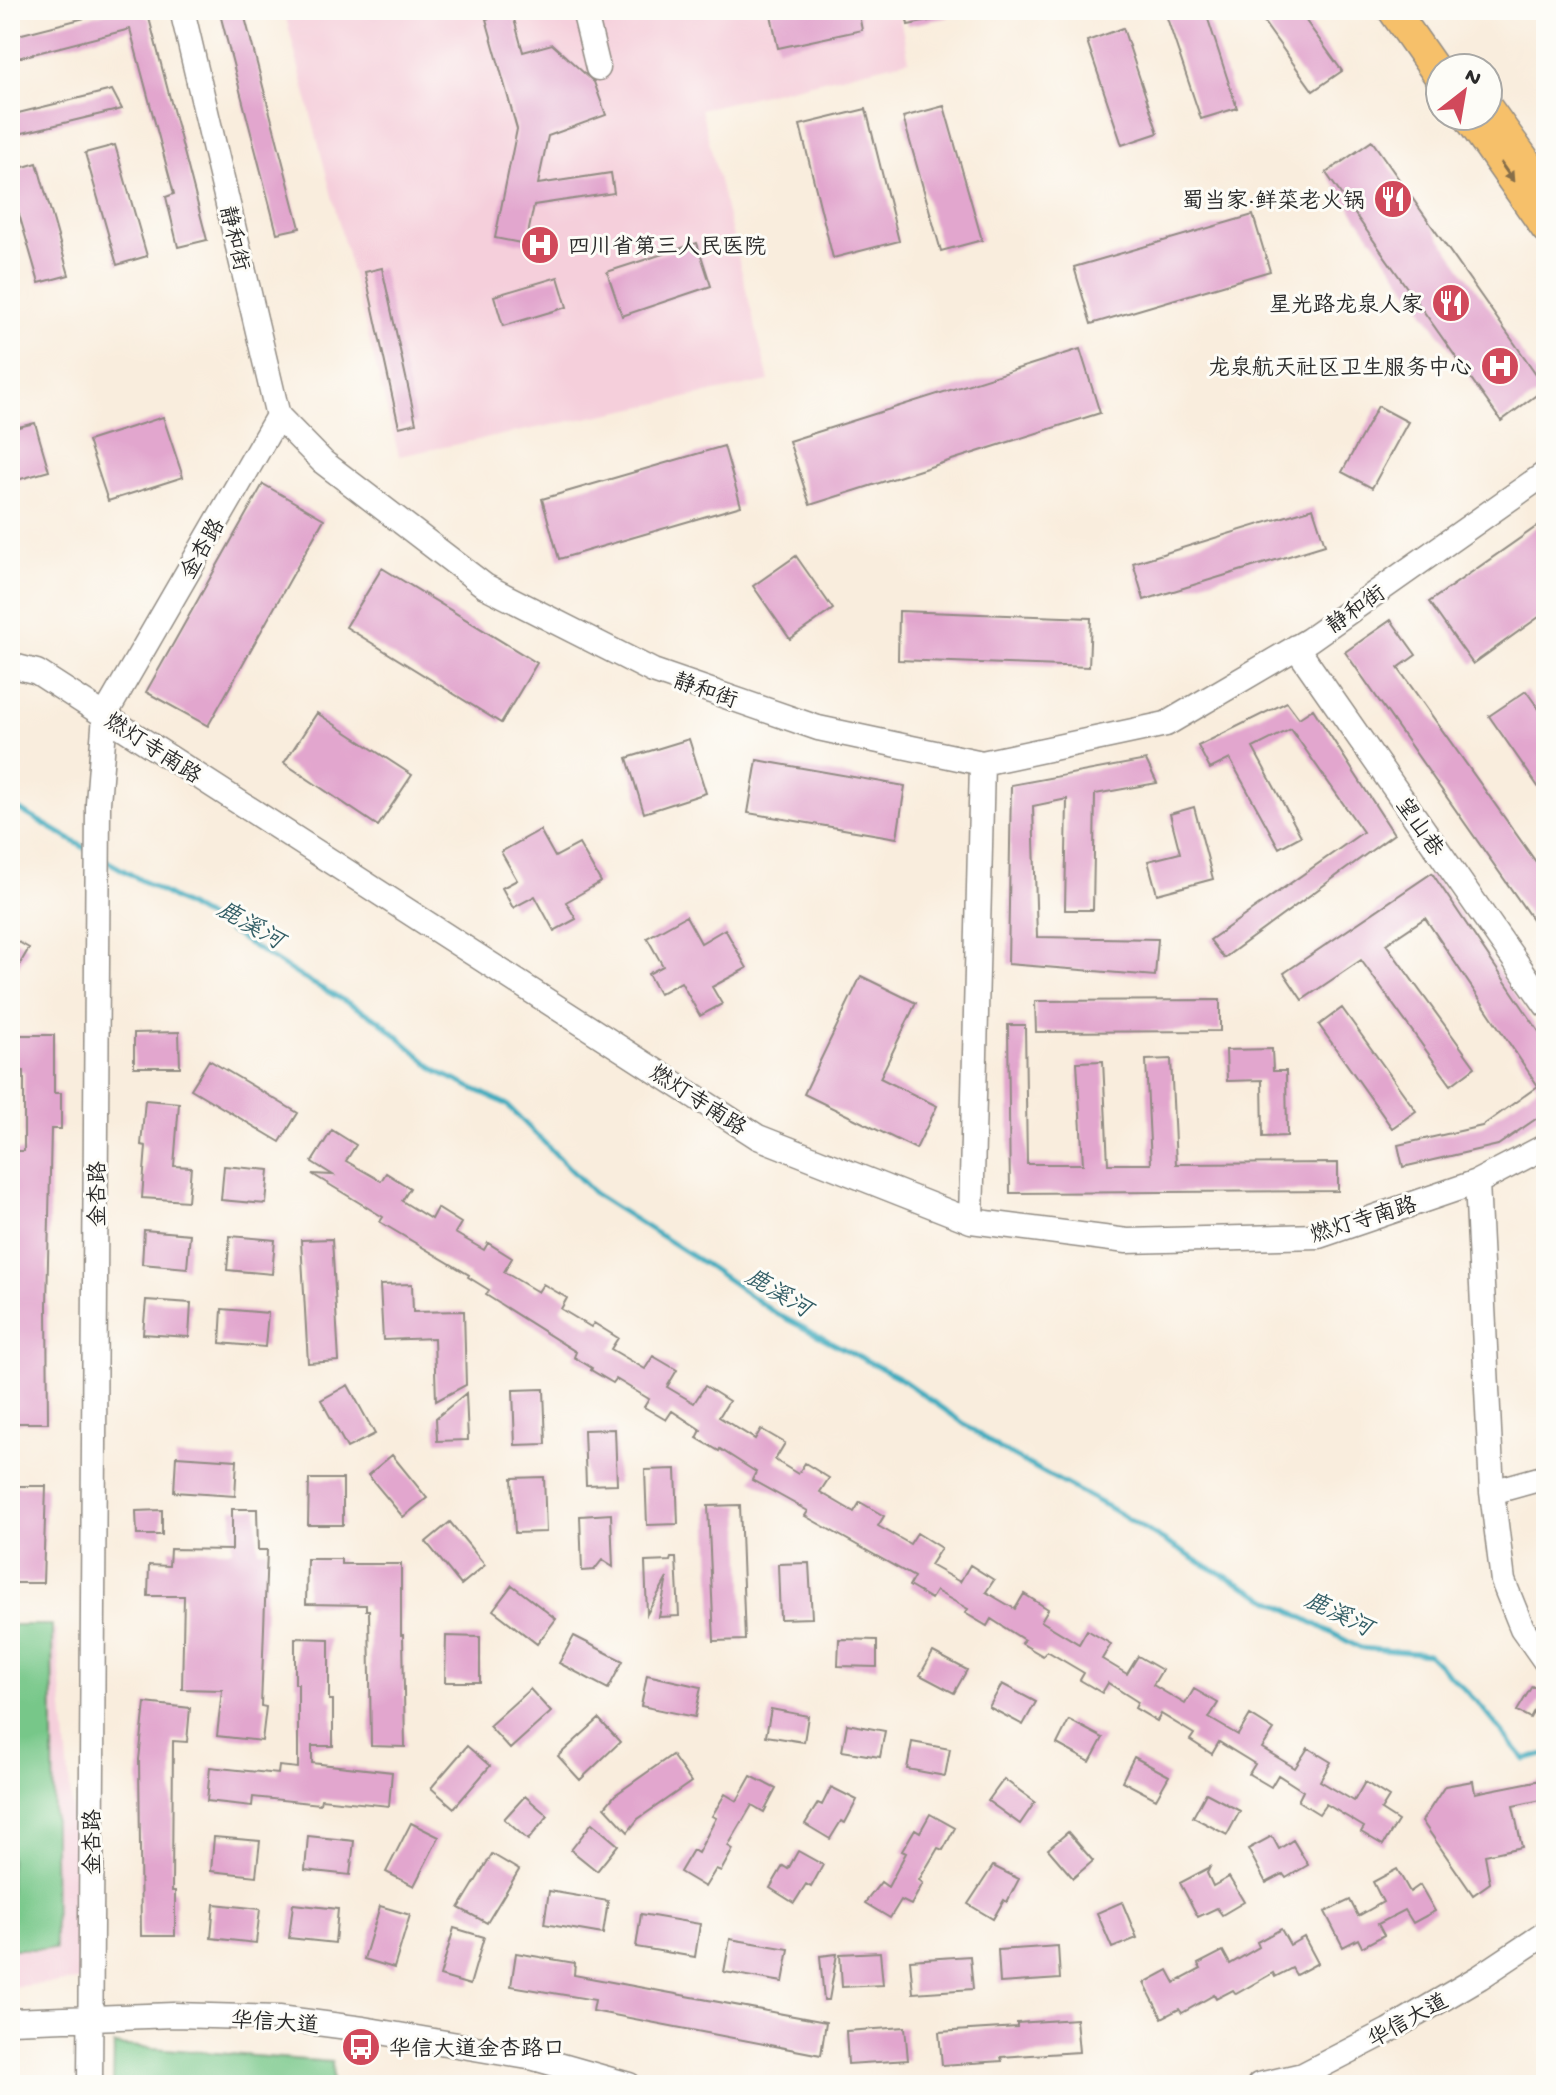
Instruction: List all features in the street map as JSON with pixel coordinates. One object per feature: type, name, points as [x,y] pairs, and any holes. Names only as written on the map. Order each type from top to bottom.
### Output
[{"type":"main road","points":[[1393,10],[1424,54]]},
{"type":"main road","points":[[1418,10],[1448,52]]},
{"type":"main road","points":[[1504,131],[1546,190]]},
{"type":"main road","points":[[1479,132],[1546,228]]},
{"type":"street","name":"静和街","points":[[182,10],[278,416],[323,462],[485,586],[653,671],[818,728],[982,763],[1166,724],[1296,647],[1546,473]]},
{"type":"street","points":[[584,10],[598,68]]},
{"type":"street","name":"金杏路","points":[[90,2085],[98,803],[105,715],[278,416]]},
{"type":"street","name":"望山巷","points":[[1296,647],[1546,1005]]},
{"type":"street","name":"燃灯寺南路","points":[[10,665],[37,672],[758,1137],[971,1221],[1127,1241],[1319,1236],[1477,1182],[1546,1146]]},
{"type":"street","points":[[971,1221],[982,763]]},
{"type":"street","points":[[1477,1182],[1492,1492],[1503,1581],[1522,1628],[1546,1662]]},
{"type":"street","points":[[1492,1492],[1546,1477]]},
{"type":"street","name":"华信大道","points":[[1259,2085],[1303,2075],[1388,2031],[1480,1977],[1546,1933]]},
{"type":"street","name":"华信大道","points":[[10,2021],[174,2015],[279,2018],[534,2058],[629,2085]]},
{"type":"shaded area","name":"四川省第三人民医院","points":[[284,10],[898,10],[909,60],[701,109],[769,381],[399,456]]},
{"type":"shaded area","points":[[56,1629],[87,1980],[10,1987],[10,1633]]},
{"type":"green space","points":[[10,1625],[52,1625],[55,1949],[10,1949]]},
{"type":"green space","points":[[114,2045],[332,2062],[333,2085],[113,2085]]},
{"type":"building","points":[[116,10],[130,10],[149,18],[207,240],[178,247],[166,197],[174,194],[130,29],[10,60],[10,37]]},
{"type":"building","points":[[219,10],[243,10],[300,228],[277,233]]},
{"type":"building","points":[[770,10],[858,10],[862,30],[778,48]]},
{"type":"building","points":[[905,10],[948,10],[949,17],[908,25]]},
{"type":"building","points":[[1181,10],[1205,10],[1237,108],[1201,119],[1166,15]]},
{"type":"building","points":[[1255,10],[1298,10],[1342,71],[1313,91]]},
{"type":"building","points":[[512,12],[523,52],[552,44],[594,82],[606,115],[548,136],[538,184],[611,173],[614,193],[534,205],[526,244],[495,238],[517,129],[486,19]]},
{"type":"building","points":[[1123,28],[1158,133],[1122,145],[1087,41]]},
{"type":"building","points":[[112,90],[122,109],[10,136],[10,115]]},
{"type":"building","points":[[944,106],[982,240],[941,251],[903,117]]},
{"type":"building","points":[[866,109],[899,241],[833,258],[800,125]]},
{"type":"building","points":[[1372,141],[1546,388],[1501,421],[1326,173]]},
{"type":"building","points":[[115,145],[147,256],[117,265],[85,153]]},
{"type":"building","points":[[37,163],[69,275],[39,283],[10,183],[10,171]]},
{"type":"building","points":[[1253,215],[1270,271],[1091,324],[1074,267]]},
{"type":"building","points":[[697,243],[711,286],[622,316],[607,272]]},
{"type":"building","points":[[382,268],[416,423],[399,427],[365,272]]},
{"type":"building","points":[[558,277],[567,307],[503,326],[494,296]]},
{"type":"building","points":[[1080,349],[1100,413],[810,505],[789,441]]},
{"type":"building","points":[[1378,406],[1408,422],[1372,488],[1342,472]]},
{"type":"building","points":[[163,417],[183,477],[108,501],[88,441]]},
{"type":"building","points":[[35,423],[49,471],[10,482],[10,429]]},
{"type":"building","points":[[724,446],[741,506],[559,559],[542,499]]},
{"type":"building","points":[[263,484],[324,519],[208,726],[146,692]]},
{"type":"building","points":[[1313,508],[1325,545],[1144,600],[1133,563]]},
{"type":"building","points":[[1546,520],[1546,612],[1473,664],[1429,602]]},
{"type":"building","points":[[796,556],[833,609],[790,639],[753,586]]},
{"type":"building","points":[[382,568],[537,663],[501,723],[346,627]]},
{"type":"building","points":[[899,611],[1091,618],[1089,667],[898,660]]},
{"type":"building","points":[[1391,620],[1416,655],[1398,668],[1546,876],[1546,939],[1345,652]]},
{"type":"building","points":[[1526,691],[1546,719],[1546,798],[1489,716]]},
{"type":"building","points":[[1287,702],[1299,718],[1313,709],[1394,834],[1224,958],[1210,940],[1363,832],[1291,729],[1253,748],[1301,836],[1279,848],[1230,759],[1210,769],[1198,746]]},
{"type":"building","points":[[317,713],[412,775],[378,826],[284,763]]},
{"type":"building","points":[[689,739],[706,793],[644,813],[627,758]]},
{"type":"building","points":[[757,760],[905,786],[897,838],[748,813]]},
{"type":"building","points":[[1146,760],[1157,783],[1095,794],[1093,910],[1065,910],[1067,799],[1033,806],[1037,937],[1158,939],[1155,976],[1008,964],[1011,785]]},
{"type":"building","points":[[1194,807],[1213,879],[1157,894],[1148,861],[1180,853],[1170,814]]},
{"type":"building","points":[[540,830],[555,857],[579,844],[601,882],[566,902],[576,919],[554,931],[535,896],[513,908],[502,888],[517,880],[501,852]]},
{"type":"building","points":[[1432,873],[1546,1042],[1546,1112],[1498,1145],[1403,1167],[1398,1145],[1482,1126],[1538,1086],[1425,918],[1386,944],[1475,1067],[1451,1085],[1361,960],[1302,1000],[1284,973]]},
{"type":"building","points":[[686,916],[701,943],[725,929],[747,968],[712,987],[722,1004],[700,1016],[681,982],[659,994],[648,974],[663,966],[647,938]]},
{"type":"building","points":[[10,937],[29,948],[10,981]]},
{"type":"building","points":[[861,976],[916,1003],[880,1078],[937,1106],[916,1149],[804,1094]]},
{"type":"building","points":[[1220,1000],[1220,1031],[1036,1032],[1035,1001]]},
{"type":"building","points":[[1342,1008],[1416,1111],[1392,1128],[1319,1025]]},
{"type":"building","points":[[1008,1025],[1025,1025],[1027,1164],[1083,1164],[1077,1062],[1103,1061],[1108,1164],[1151,1164],[1146,1060],[1171,1059],[1176,1164],[1338,1163],[1338,1191],[1010,1193]]},
{"type":"building","points":[[179,1032],[180,1067],[134,1067],[134,1033]]},
{"type":"building","points":[[16,1035],[54,1035],[54,1093],[61,1093],[61,1129],[51,1129],[48,1423],[10,1423],[13,1151],[24,1151],[24,1071],[16,1071]]},
{"type":"building","points":[[1272,1049],[1273,1071],[1286,1071],[1287,1136],[1263,1137],[1262,1080],[1227,1081],[1226,1050]]},
{"type":"building","points":[[209,1060],[298,1113],[280,1142],[191,1089]]},
{"type":"building","points":[[145,1100],[179,1103],[174,1166],[191,1167],[188,1201],[142,1198],[146,1146],[141,1145]]},
{"type":"building","points":[[332,1130],[356,1145],[346,1161],[381,1181],[386,1173],[410,1188],[402,1201],[431,1219],[437,1208],[461,1223],[455,1233],[484,1250],[488,1243],[512,1258],[504,1272],[538,1292],[543,1284],[567,1298],[561,1309],[591,1327],[594,1323],[618,1338],[611,1349],[645,1369],[653,1356],[677,1370],[667,1387],[694,1403],[705,1386],[729,1401],[719,1417],[755,1439],[761,1429],[785,1443],[775,1460],[798,1474],[805,1463],[829,1478],[820,1492],[854,1512],[860,1502],[884,1516],[878,1526],[910,1544],[917,1533],[941,1548],[930,1565],[960,1582],[970,1565],[994,1580],[986,1592],[1015,1609],[1024,1594],[1048,1609],[1041,1621],[1079,1644],[1087,1630],[1111,1644],[1102,1659],[1127,1674],[1138,1656],[1162,1670],[1153,1685],[1185,1704],[1194,1689],[1218,1703],[1209,1718],[1238,1735],[1250,1715],[1274,1730],[1262,1748],[1295,1768],[1308,1748],[1331,1762],[1320,1781],[1354,1801],[1365,1782],[1389,1797],[1381,1810],[1398,1821],[1383,1845],[1361,1832],[1364,1827],[1326,1804],[1319,1814],[1298,1801],[1303,1791],[1278,1775],[1271,1787],[1249,1774],[1255,1764],[1219,1742],[1212,1754],[1190,1740],[1194,1734],[1161,1714],[1157,1721],[1135,1708],[1138,1702],[1108,1683],[1102,1693],[1080,1680],[1084,1673],[1047,1651],[1043,1656],[991,1619],[987,1626],[965,1613],[968,1609],[936,1591],[931,1599],[909,1586],[914,1577],[805,1516],[808,1511],[752,1480],[756,1472],[697,1438],[701,1430],[672,1411],[666,1420],[644,1407],[649,1399],[616,1379],[613,1383],[591,1370],[574,1357],[576,1352],[486,1295],[489,1290],[469,1275],[380,1222],[383,1217],[312,1174],[333,1175],[312,1162]]},
{"type":"building","points":[[224,1166],[269,1170],[266,1204],[221,1200]]},
{"type":"building","points":[[144,1230],[190,1234],[187,1268],[142,1264]]},
{"type":"building","points":[[230,1236],[275,1240],[272,1274],[227,1270]]},
{"type":"building","points":[[332,1239],[339,1361],[308,1363],[301,1240]]},
{"type":"building","points":[[412,1284],[413,1312],[464,1311],[466,1385],[436,1401],[434,1338],[383,1340],[380,1285]]},
{"type":"building","points":[[146,1300],[191,1303],[189,1337],[143,1334]]},
{"type":"building","points":[[222,1309],[268,1313],[265,1347],[220,1343]]},
{"type":"building","points":[[348,1385],[375,1434],[347,1448],[321,1400]]},
{"type":"building","points":[[544,1389],[546,1444],[515,1445],[513,1390]]},
{"type":"building","points":[[466,1393],[468,1440],[437,1441],[436,1418]]},
{"type":"building","points":[[615,1429],[617,1484],[586,1485],[584,1430]]},
{"type":"building","points":[[392,1455],[427,1498],[403,1517],[368,1475]]},
{"type":"building","points":[[176,1456],[237,1460],[235,1496],[174,1492]]},
{"type":"building","points":[[676,1469],[678,1524],[647,1525],[645,1470]]},
{"type":"building","points":[[544,1477],[546,1532],[515,1533],[512,1478]]},
{"type":"building","points":[[309,1479],[343,1479],[343,1525],[308,1525]]},
{"type":"building","points":[[10,1486],[46,1486],[43,1583],[10,1583]]},
{"type":"building","points":[[740,1505],[745,1640],[714,1641],[708,1506]]},
{"type":"building","points":[[232,1509],[257,1509],[258,1550],[267,1550],[261,1706],[266,1707],[262,1741],[217,1736],[222,1690],[182,1689],[184,1596],[148,1596],[149,1565],[169,1566],[170,1549],[232,1550]]},
{"type":"building","points":[[162,1510],[162,1535],[137,1535],[136,1511]]},
{"type":"building","points":[[611,1514],[613,1567],[602,1560],[594,1570],[582,1571],[580,1516]]},
{"type":"building","points":[[450,1522],[485,1565],[461,1585],[426,1542]]},
{"type":"building","points":[[676,1558],[679,1616],[659,1617],[667,1578],[647,1614],[645,1562],[670,1561]]},
{"type":"building","points":[[307,1559],[341,1559],[341,1564],[401,1564],[405,1747],[371,1746],[369,1610],[366,1610],[366,1605],[306,1604]]},
{"type":"building","points":[[809,1563],[812,1618],[780,1619],[778,1564]]},
{"type":"building","points":[[512,1585],[556,1619],[537,1644],[493,1610]]},
{"type":"building","points":[[446,1636],[480,1637],[480,1682],[445,1682]]},
{"type":"building","points":[[574,1636],[623,1661],[608,1689],[559,1663]]},
{"type":"building","points":[[295,1638],[329,1639],[333,1746],[312,1746],[312,1763],[392,1772],[389,1806],[321,1799],[320,1804],[253,1797],[252,1806],[207,1801],[210,1767],[278,1774],[279,1766],[298,1768]]},
{"type":"building","points":[[839,1639],[877,1640],[877,1667],[838,1666]]},
{"type":"building","points":[[933,1652],[967,1670],[954,1693],[920,1675]]},
{"type":"building","points":[[647,1675],[701,1687],[695,1717],[641,1706]]},
{"type":"building","points":[[1002,1684],[1036,1702],[1023,1725],[989,1707]]},
{"type":"building","points":[[1532,1686],[1544,1693],[1530,1718],[1517,1711]]},
{"type":"building","points":[[530,1689],[551,1712],[510,1749],[489,1726]]},
{"type":"building","points":[[145,1703],[190,1708],[187,1742],[173,1741],[172,1891],[175,1891],[175,1936],[141,1936],[139,1760]]},
{"type":"building","points":[[771,1709],[808,1716],[804,1742],[766,1736]]},
{"type":"building","points":[[599,1719],[620,1742],[580,1780],[558,1756]]},
{"type":"building","points":[[1069,1720],[1103,1738],[1090,1762],[1057,1744]]},
{"type":"building","points":[[847,1724],[885,1731],[880,1757],[842,1751]]},
{"type":"building","points":[[912,1742],[950,1749],[945,1776],[907,1769]]},
{"type":"building","points":[[467,1746],[490,1766],[454,1808],[431,1788]]},
{"type":"building","points":[[672,1755],[691,1782],[638,1819],[628,1832],[605,1807],[615,1795]]},
{"type":"building","points":[[1134,1757],[1169,1776],[1156,1799],[1122,1781]]},
{"type":"building","points":[[751,1776],[776,1789],[764,1812],[752,1805],[728,1846],[733,1849],[721,1871],[716,1869],[705,1887],[680,1872],[693,1850],[698,1853],[716,1818],[712,1816],[725,1794],[737,1801]]},
{"type":"building","points":[[1004,1779],[1035,1802],[1020,1824],[988,1801]]},
{"type":"building","points":[[1546,1779],[1546,1799],[1513,1806],[1522,1847],[1485,1855],[1490,1883],[1473,1895],[1422,1821],[1445,1786],[1473,1781],[1475,1793]]},
{"type":"building","points":[[831,1787],[857,1800],[845,1823],[841,1821],[830,1839],[805,1824],[818,1803],[822,1805]]},
{"type":"building","points":[[1206,1793],[1240,1811],[1227,1835],[1193,1817]]},
{"type":"building","points":[[525,1796],[548,1816],[528,1840],[504,1819]]},
{"type":"building","points":[[930,1814],[955,1828],[943,1850],[938,1848],[919,1880],[923,1883],[911,1905],[901,1900],[890,1918],[865,1903],[881,1882],[888,1887],[906,1853],[902,1851],[915,1829],[920,1832]]},
{"type":"building","points":[[411,1823],[439,1837],[414,1886],[386,1872]]},
{"type":"building","points":[[592,1823],[618,1845],[597,1871],[571,1850]]},
{"type":"building","points":[[1068,1832],[1093,1861],[1073,1878],[1048,1849]]},
{"type":"building","points":[[308,1836],[354,1841],[350,1875],[305,1870]]},
{"type":"building","points":[[1272,1836],[1279,1849],[1293,1840],[1308,1865],[1286,1878],[1283,1874],[1266,1883],[1248,1849]]},
{"type":"building","points":[[214,1837],[260,1841],[256,1876],[211,1871]]},
{"type":"building","points":[[798,1851],[823,1865],[811,1887],[806,1884],[794,1903],[770,1888],[783,1866],[788,1869]]},
{"type":"building","points":[[492,1854],[519,1870],[487,1923],[459,1908]]},
{"type":"building","points":[[993,1866],[1019,1879],[1007,1902],[1004,1900],[993,1919],[968,1904]]},
{"type":"building","points":[[1210,1867],[1207,1873],[1213,1886],[1229,1877],[1244,1902],[1222,1915],[1217,1908],[1198,1917],[1180,1883]]},
{"type":"building","points":[[1397,1869],[1410,1892],[1420,1885],[1435,1911],[1413,1923],[1405,1910],[1378,1924],[1384,1935],[1362,1947],[1358,1939],[1343,1947],[1325,1912],[1350,1900],[1358,1916],[1383,1902],[1373,1882]]},
{"type":"building","points":[[549,1891],[608,1901],[603,1934],[544,1924]]},
{"type":"building","points":[[1122,1902],[1137,1938],[1112,1948],[1097,1913]]},
{"type":"building","points":[[214,1904],[260,1909],[256,1943],[211,1938]]},
{"type":"building","points":[[293,1904],[338,1909],[335,1943],[289,1938]]},
{"type":"building","points":[[380,1906],[410,1915],[394,1968],[364,1959]]},
{"type":"building","points":[[641,1914],[700,1924],[695,1957],[636,1947]]},
{"type":"building","points":[[454,1928],[484,1937],[470,1985],[440,1976]]},
{"type":"building","points":[[1281,1929],[1290,1945],[1304,1937],[1318,1963],[1296,1975],[1292,1968],[1275,1977],[1273,1973],[1236,1994],[1233,1990],[1216,1999],[1214,1995],[1182,2013],[1179,2009],[1162,2018],[1144,1983],[1168,1970],[1175,1983],[1201,1969],[1198,1964],[1223,1951],[1230,1964],[1259,1947],[1257,1942]]},
{"type":"building","points":[[730,1939],[789,1949],[783,1982],[724,1972]]},
{"type":"building","points":[[1058,1946],[1060,1979],[1000,1983],[998,1950]]},
{"type":"building","points":[[880,1952],[883,1985],[842,1987],[840,1954]]},
{"type":"building","points":[[516,1953],[575,1963],[574,1975],[826,2022],[821,2055],[593,2011],[595,2000],[511,1986]]},
{"type":"building","points":[[837,1954],[829,2000],[824,2000],[820,1956]]},
{"type":"building","points":[[970,1956],[973,1989],[913,1993],[910,1960]]},
{"type":"building","points":[[1076,2019],[1079,2052],[942,2065],[939,2032]]},
{"type":"building","points":[[905,2027],[908,2060],[848,2064],[846,2031]]},
{"type":"waterway","name":"鹿溪河","points":[[10,804],[90,851]]},
{"type":"waterway","name":"鹿溪河","points":[[105,860],[379,1020],[438,1072],[506,1104],[595,1194],[775,1313],[898,1377],[1000,1449],[1108,1507],[1201,1563],[1360,1648],[1428,1654],[1478,1703],[1525,1760],[1546,1754]]},
{"type":"place","name":"蜀当家·鲜菜老火锅","points":[[1393,199]]},
{"type":"place","name":"四川省第三人民医院","points":[[540,245]]},
{"type":"place","name":"星光路龙泉人家","points":[[1451,303]]},
{"type":"place","name":"龙泉航天社区卫生服务中心","points":[[1500,366]]},
{"type":"place","name":"华信大道金杏路口","points":[[361,2047]]}]
